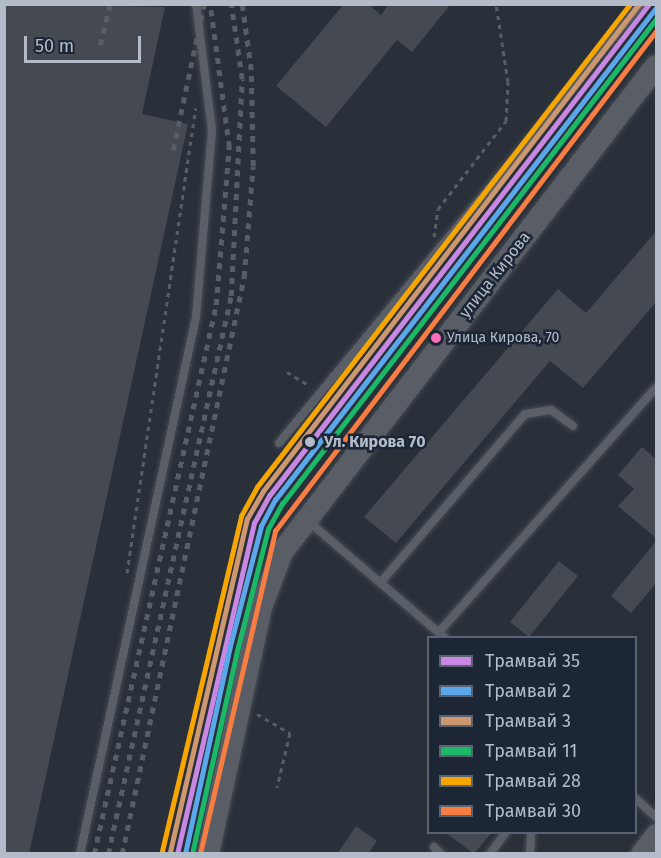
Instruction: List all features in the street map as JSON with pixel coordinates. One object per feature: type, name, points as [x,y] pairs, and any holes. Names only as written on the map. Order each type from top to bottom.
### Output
[{"type":"main road","name":"улица Кирова","points":[[208,854],[261,607],[282,552],[657,66]]},
{"type":"street","points":[[641,854],[657,834]]},
{"type":"lane","points":[[80,854],[196,317],[212,130],[196,4]]},
{"type":"lane","points":[[279,443],[641,4]]},
{"type":"lane","points":[[306,518],[442,635],[657,388]]},
{"type":"lane","points":[[381,582],[525,414],[551,410],[573,426]]},
{"type":"lane","points":[[637,800],[657,817]]},
{"type":"lane","points":[[490,854],[505,834]]},
{"type":"lane","points":[[530,854],[531,834]]},
{"type":"path","points":[[433,247],[438,209],[506,121],[507,82],[496,4]]},
{"type":"path","points":[[127,576],[197,100]]},
{"type":"path","points":[[287,372],[309,386],[317,378]]},
{"type":"path","points":[[253,711],[290,733],[277,787]]},
{"type":"building","points":[[4,4],[165,7],[142,114],[188,124],[29,854],[4,854]]},
{"type":"building","points":[[344,4],[368,4],[381,15],[389,4],[451,4],[412,52],[397,40],[326,127],[276,86]]},
{"type":"building","points":[[657,230],[657,301],[583,388],[550,361],[396,543],[364,517],[558,289],[586,313]]},
{"type":"building","points":[[642,447],[657,460],[657,539],[618,506],[634,489],[618,475]]},
{"type":"building","points":[[657,540],[657,582],[631,613],[611,596]]},
{"type":"building","points":[[559,561],[578,576],[530,636],[510,622]]},
{"type":"building","points":[[356,826],[377,841],[368,854],[337,854]]},
{"type":"building","points":[[448,834],[490,834],[474,854]]},
{"type":"railway","points":[[100,45],[110,4]]},
{"type":"railway","points":[[173,150],[204,4]]},
{"type":"railway","points":[[94,854],[216,305],[229,147],[210,4]]},
{"type":"railway","points":[[108,854],[231,296],[242,79],[231,4]]},
{"type":"railway","points":[[122,854],[244,277],[253,166],[251,70],[242,4]]},
{"type":"tram line","name":"28","points":[[162,851],[241,516],[257,487],[630,4]]},
{"type":"tram line","name":"3","points":[[170,852],[247,519],[263,491],[639,4]]},
{"type":"tram line","name":"35","points":[[177,854],[254,523],[269,496],[649,4]]},
{"type":"tram line","name":"2","points":[[185,854],[230,646],[261,526],[275,500],[655,9]]},
{"type":"tram line","name":"11","points":[[192,854],[238,647],[268,529],[282,504],[656,19]]},
{"type":"tram line","name":"30","points":[[200,854],[275,531],[656,31]]},
{"type":"place","name":"Улица Кирова, 70","points":[[436,338]]},
{"type":"place","name":"Ул. Кирова 70","points":[[310,442]]}]
